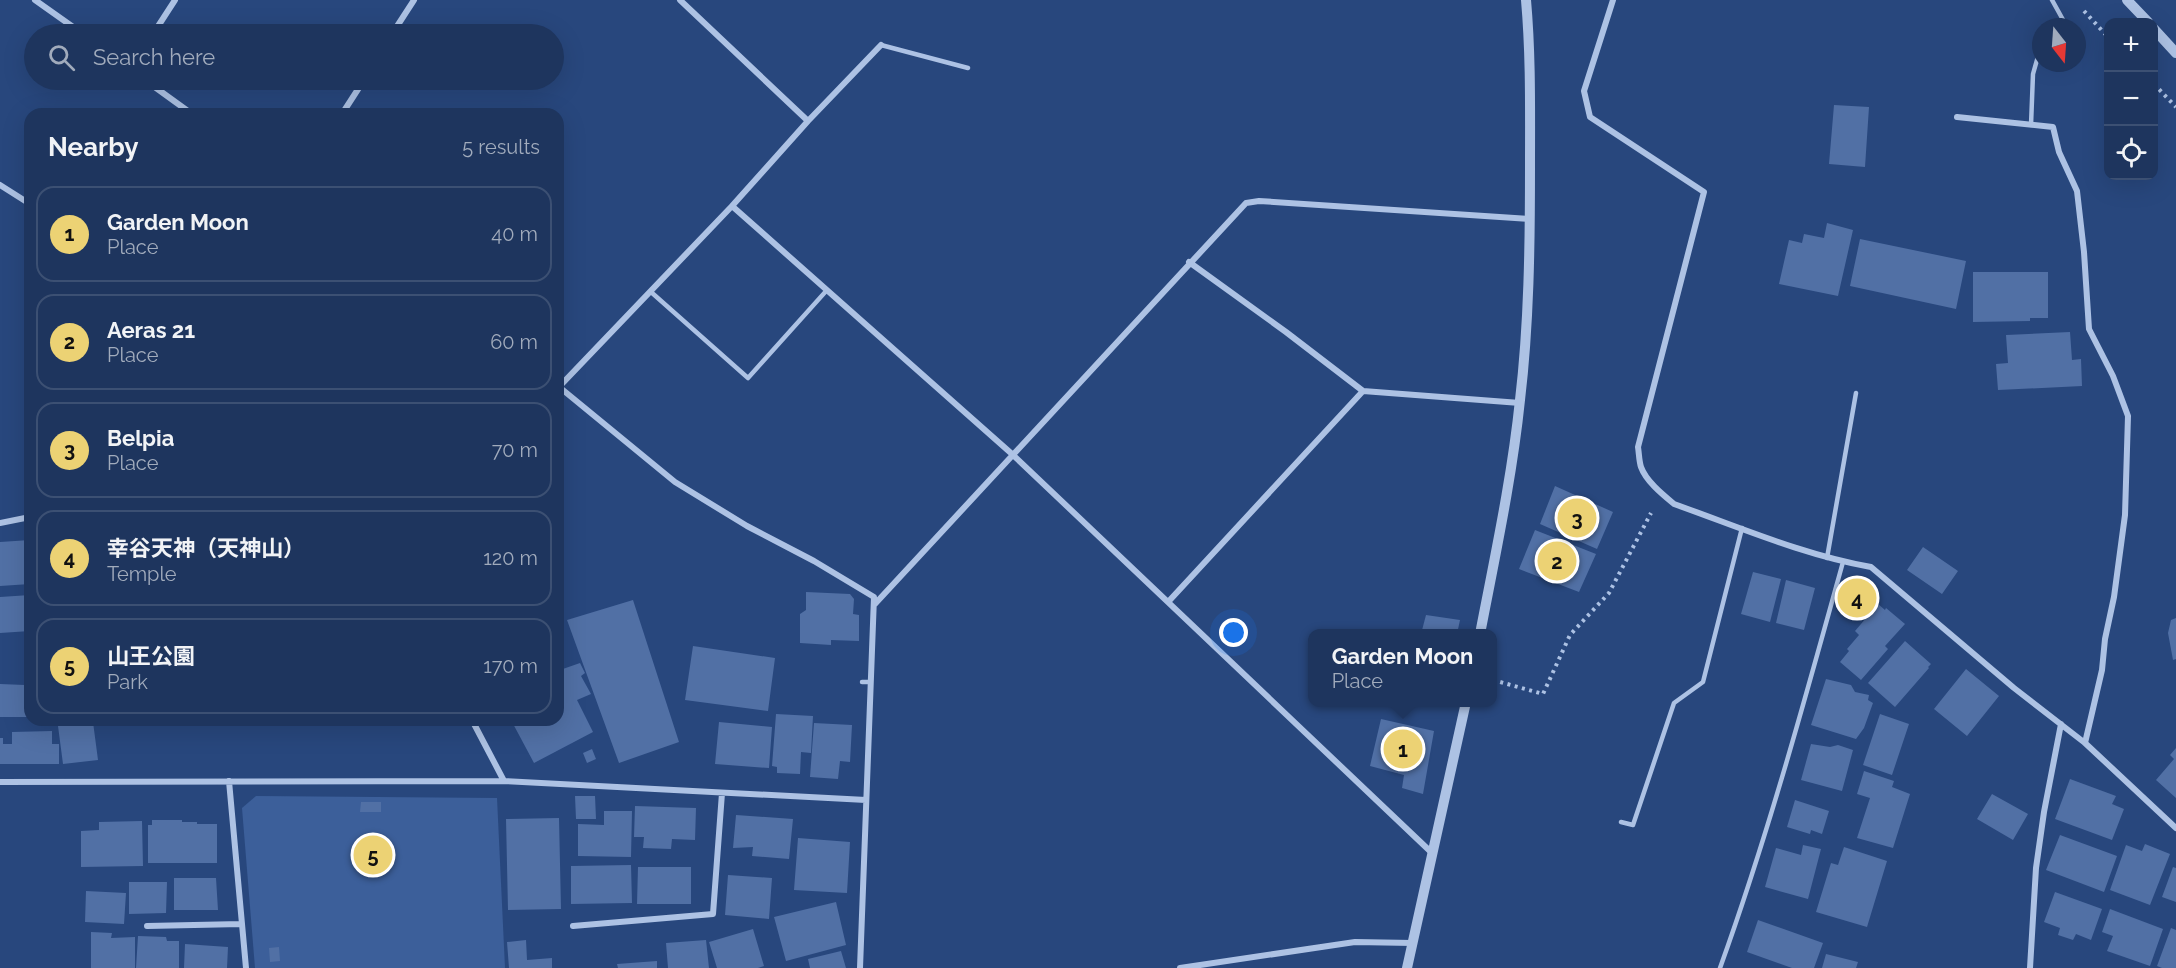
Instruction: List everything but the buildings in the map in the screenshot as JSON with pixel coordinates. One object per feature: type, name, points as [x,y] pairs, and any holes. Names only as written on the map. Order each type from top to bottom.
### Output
[{"type":"street","points":[[35,0],[69,24]]},
{"type":"street","points":[[159,24],[175,0]]},
{"type":"street","points":[[398,24],[414,0]]},
{"type":"street","points":[[680,0],[808,121]]},
{"type":"street","points":[[1481,629],[1520,404],[1524,362],[1530,219],[1530,97],[1526,0]]},
{"type":"street","points":[[1613,0],[1584,91],[1590,117],[1704,192],[1638,447],[1640,466],[1662,494],[1674,504],[1827,558],[1871,567],[2014,688],[2085,742],[2176,828]]},
{"type":"street","points":[[2127,0],[2144,18]]},
{"type":"street","points":[[2158,33],[2176,53]]},
{"type":"street","points":[[564,382],[732,206],[808,121],[881,45]]},
{"type":"street","points":[[159,90],[184,108]]},
{"type":"street","points":[[346,108],[358,90]]},
{"type":"street","points":[[1957,117],[2053,127],[2059,152],[2077,191],[2089,329],[2113,376],[2128,416],[2125,515],[2114,597],[2104,639],[2102,670],[2085,742]]},
{"type":"street","points":[[0,185],[24,200]]},
{"type":"street","points":[[874,605],[1245,203],[1259,201],[1530,219]]},
{"type":"street","points":[[732,206],[1012,454],[1431,852]]},
{"type":"street","points":[[1189,262],[1363,391],[1520,404]]},
{"type":"street","points":[[564,391],[675,482],[747,526],[814,561],[874,597],[860,968]]},
{"type":"street","points":[[1169,601],[1363,391]]},
{"type":"street","points":[[0,523],[24,519]]},
{"type":"street","points":[[1407,968],[1465,707]]},
{"type":"street","points":[[2030,968],[2036,868],[2061,724]]},
{"type":"street","points":[[475,726],[504,780]]},
{"type":"street","points":[[0,782],[504,780],[866,800]]},
{"type":"street","points":[[229,781],[246,968]]},
{"type":"street","points":[[573,926],[713,914],[722,793]]},
{"type":"street","points":[[147,926],[241,924]]},
{"type":"street","points":[[1180,968],[1355,942],[1413,943]]},
{"type":"lane","points":[[2052,0],[2062,18]]},
{"type":"lane","points":[[881,45],[968,68]]},
{"type":"lane","points":[[2031,125],[2034,72]]},
{"type":"lane","points":[[651,292],[748,378],[827,290]]},
{"type":"lane","points":[[1827,558],[1856,393]]},
{"type":"lane","points":[[1621,822],[1633,825],[1674,703],[1703,682],[1742,528]]},
{"type":"lane","points":[[1720,968],[1752,877],[1843,562]]},
{"type":"lane","points":[[862,682],[870,682]]},
{"type":"path","points":[[2080,7],[2104,32]]},
{"type":"path","points":[[2158,88],[2176,107]]},
{"type":"path","points":[[1497,681],[1543,694],[1570,635],[1609,593],[1641,531]]},
{"type":"shaded area","points":[[256,796],[497,798],[505,968],[255,968],[242,808]]},
{"type":"place","name":"Belpia","points":[[1577,518]]},
{"type":"place","name":"Aeras 21","points":[[1557,561]]},
{"type":"place","name":"幸谷天神（天神山）","points":[[1857,598]]},
{"type":"place","name":"Garden Moon","points":[[1403,749]]},
{"type":"place","name":"山王公園","points":[[373,855]]}]
